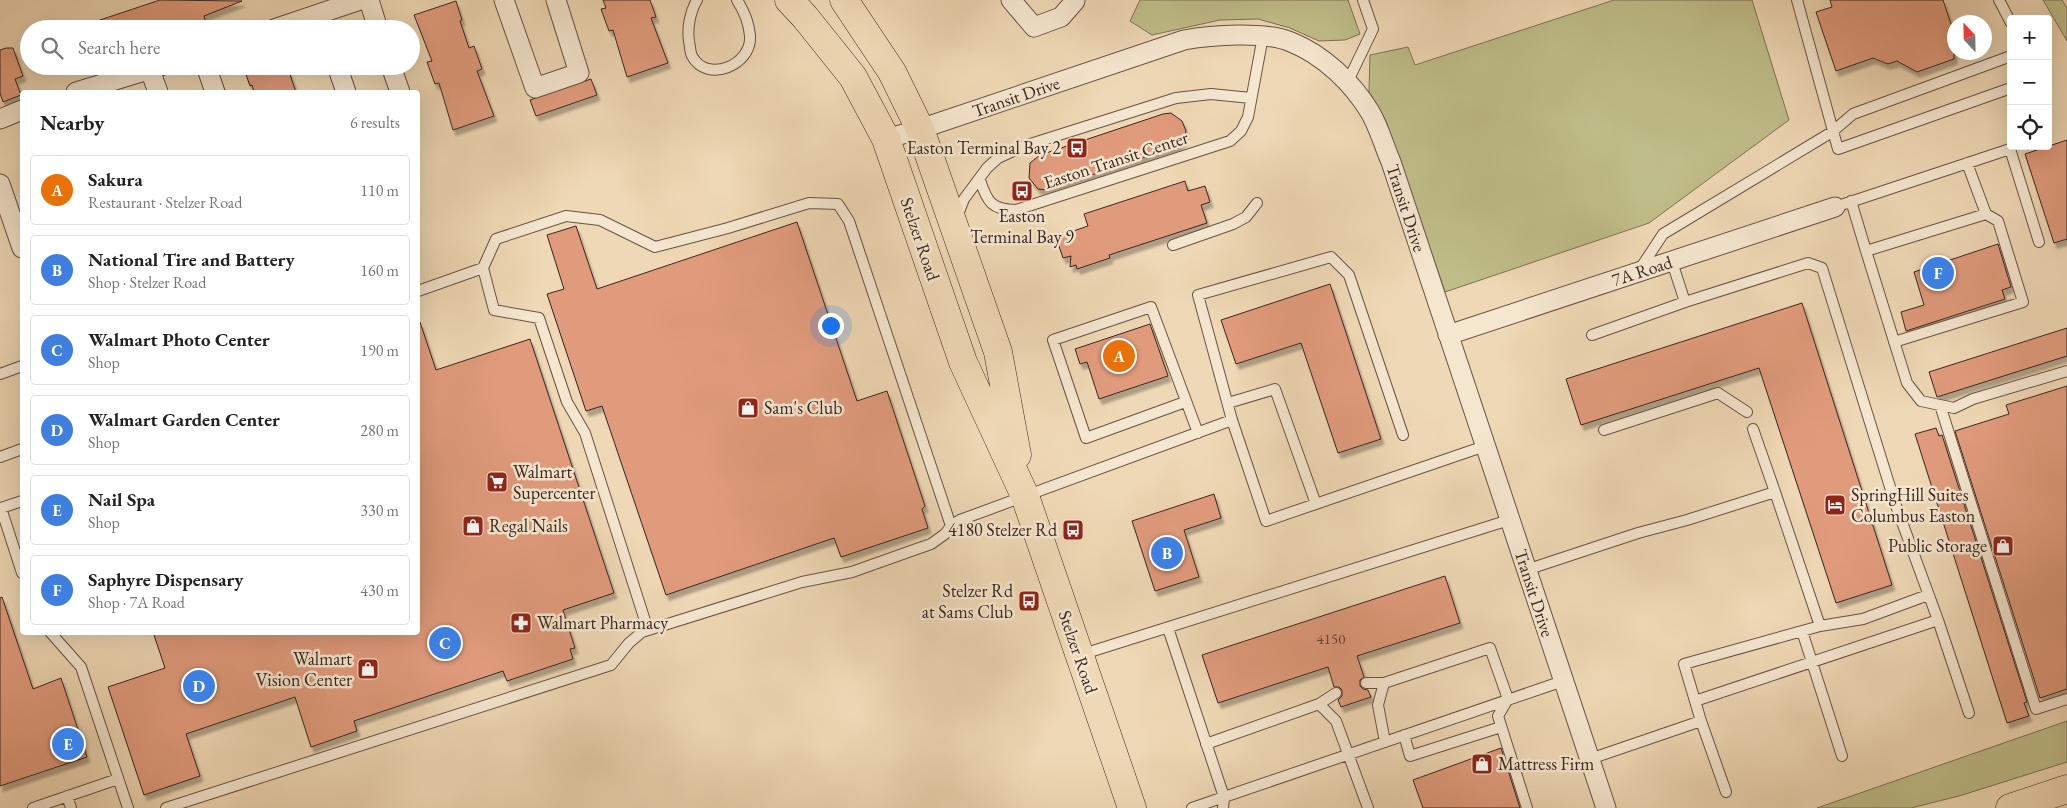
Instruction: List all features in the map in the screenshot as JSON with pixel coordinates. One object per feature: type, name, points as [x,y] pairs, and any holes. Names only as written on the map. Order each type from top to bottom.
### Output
[{"type":"main road","name":"Stelzer Road","points":[[789,0],[806,17],[853,78],[886,139],[963,362],[1024,496],[1132,808]]},
{"type":"main road","name":"Stelzer Road","points":[[844,0],[892,72],[920,129],[998,352],[1024,496]]},
{"type":"main road","points":[[2010,808],[2067,790]]},
{"type":"street","points":[[324,20],[360,0]]},
{"type":"street","points":[[369,0],[375,20]]},
{"type":"street","points":[[504,0],[535,88],[579,73],[556,0]]},
{"type":"street","points":[[1011,0],[1034,27],[1061,17],[1075,2],[1074,0]]},
{"type":"street","name":"Transit Drive","points":[[886,139],[1184,40],[1204,37],[1263,36],[1290,42],[1322,60],[1348,81],[1370,113],[1391,162],[1606,808]]},
{"type":"street","points":[[83,90],[132,75]]},
{"type":"street","points":[[156,75],[158,90]]},
{"type":"street","points":[[209,75],[214,90]]},
{"type":"street","points":[[340,75],[345,90]]},
{"type":"street","points":[[394,75],[399,90]]},
{"type":"street","points":[[0,118],[20,111]]},
{"type":"street","points":[[0,184],[20,242]]},
{"type":"street","name":"7A Road","points":[[1448,335],[1843,204]]},
{"type":"lane","points":[[697,0],[687,30],[692,55],[698,64],[715,70],[734,65],[744,55],[750,38],[746,14],[737,0]]},
{"type":"lane","points":[[1348,81],[1373,28],[1363,0]]},
{"type":"lane","points":[[1797,0],[1838,150],[2007,89]]},
{"type":"lane","points":[[1999,0],[2007,15]]},
{"type":"lane","name":"Easton Transit Center","points":[[980,180],[984,193],[994,205],[1001,210],[1016,210],[1230,141],[1241,131],[1248,117],[1263,36]]},
{"type":"lane","points":[[1638,272],[1663,234],[1832,132],[1853,114],[2007,57]]},
{"type":"lane","points":[[954,227],[958,210],[964,199],[980,180],[987,168],[998,158],[1024,146],[1176,98],[1211,94],[1251,98]]},
{"type":"lane","points":[[2039,242],[2010,150],[1843,204],[1866,251],[1907,382],[1921,401],[1954,408],[1973,399],[2067,371]]},
{"type":"lane","points":[[1894,342],[2024,302],[1998,221],[1986,214],[1967,163]]},
{"type":"lane","points":[[648,630],[585,433],[567,402],[539,318],[494,310],[483,268],[496,239],[566,216],[600,220],[655,247],[728,228],[809,203],[838,204],[848,221],[951,526]]},
{"type":"lane","points":[[1173,245],[1233,224],[1246,217],[1257,203]]},
{"type":"lane","points":[[1866,251],[1986,214]]},
{"type":"lane","points":[[1403,435],[1349,275],[1330,257],[1198,295],[1232,420],[1266,521],[1485,446]]},
{"type":"lane","points":[[1672,262],[1685,302]]},
{"type":"lane","points":[[1592,335],[1685,302],[1808,263],[1822,268],[1895,503],[1938,620],[1969,713]]},
{"type":"lane","points":[[420,290],[483,268]]},
{"type":"lane","points":[[1185,402],[1086,438],[1053,340],[1151,307],[1198,433]]},
{"type":"lane","points":[[0,374],[20,367]]},
{"type":"lane","points":[[1228,403],[1275,388],[1316,504]]},
{"type":"lane","points":[[1604,430],[1718,393],[1747,412]]},
{"type":"lane","points":[[1940,405],[2036,709],[2067,699]]},
{"type":"lane","points":[[171,807],[611,665],[629,643],[642,632],[802,582],[852,572],[931,544],[960,520],[1232,420]]},
{"type":"lane","points":[[1753,429],[1820,626]]},
{"type":"lane","points":[[0,457],[20,450]]},
{"type":"lane","points":[[1526,570],[1638,532],[1696,517],[1774,492]]},
{"type":"lane","points":[[20,502],[0,508],[20,567]]},
{"type":"lane","points":[[1080,656],[1510,520]]},
{"type":"lane","points":[[1726,792],[1701,721],[1684,664],[1820,626],[1863,619],[1928,595]]},
{"type":"lane","points":[[1695,701],[1938,620]]},
{"type":"lane","points":[[1168,628],[1224,797],[1223,808]]},
{"type":"lane","points":[[1802,631],[1842,756]]},
{"type":"lane","points":[[53,635],[81,667],[128,808]]},
{"type":"lane","points":[[1366,683],[1384,683],[1490,648],[1508,699],[1498,716],[1527,808]]},
{"type":"lane","points":[[1192,808],[1563,681]]},
{"type":"lane","points":[[1384,683],[1378,705],[1385,742]]},
{"type":"lane","points":[[1206,744],[1319,704],[1336,693]]},
{"type":"lane","points":[[1319,704],[1336,721],[1368,808]]},
{"type":"lane","points":[[1590,759],[1701,721]]},
{"type":"lane","points":[[1404,736],[1410,756],[1501,727]]},
{"type":"lane","points":[[33,808],[118,779]]},
{"type":"lane","points":[[67,796],[71,808]]},
{"type":"shaded area","points":[[1140,0],[1348,0],[1360,34],[1345,40],[1319,41],[1290,28],[1258,19],[1220,20],[1152,35],[1130,21]]},
{"type":"shaded area","points":[[1614,0],[1752,0],[1789,120],[1649,223],[1445,292],[1386,121],[1369,92],[1370,55],[1408,47],[1415,65]]},
{"type":"shaded area","points":[[2043,0],[2062,0],[2067,8],[2067,41],[2052,15]]},
{"type":"shaded area","points":[[2067,721],[2067,762],[1959,796],[1911,808],[1817,808]]},
{"type":"building","points":[[160,0],[242,1],[204,16],[205,20],[100,20]]},
{"type":"building","points":[[603,0],[650,0],[656,17],[651,18],[668,63],[627,77],[613,30],[609,31],[601,9],[606,8]]},
{"type":"building","points":[[1830,0],[1943,0],[1948,15],[1947,60],[1951,60],[1917,72],[1897,61],[1888,64],[1873,58],[1836,71],[1816,12],[1832,7]]},
{"type":"building","points":[[456,1],[469,48],[474,46],[482,69],[477,71],[494,116],[453,130],[439,83],[435,84],[427,62],[432,61],[420,30],[420,20],[416,20],[414,15]]},
{"type":"building","points":[[13,48],[20,68],[20,75],[23,76],[15,79],[20,95],[3,102],[0,93],[0,50]]},
{"type":"building","points":[[246,75],[290,75],[295,90],[253,90],[252,85],[250,86]]},
{"type":"building","points":[[591,79],[597,95],[536,116],[530,100]]},
{"type":"building","points":[[1171,113],[1182,121],[1186,131],[1184,140],[1177,146],[1047,190],[1038,189],[1029,178],[1030,163],[1040,155]]},
{"type":"building","points":[[2067,140],[2067,239],[2054,243],[2025,154],[2037,150],[2052,150],[2052,145]]},
{"type":"building","points":[[1185,181],[1188,191],[1205,186],[1210,202],[1201,205],[1207,223],[1109,255],[1110,258],[1077,269],[1076,265],[1070,267],[1071,256],[1063,258],[1056,237],[1088,226],[1084,214]]},
{"type":"building","name":"Sam's Club","points":[[797,222],[857,401],[887,391],[925,506],[922,509],[928,528],[841,557],[834,538],[666,595],[602,406],[586,411],[547,294],[564,289],[547,235],[576,226],[597,289]]},
{"type":"building","points":[[1998,244],[2011,287],[2002,290],[2005,299],[1906,331],[1901,312],[1924,305],[1914,272]]},
{"type":"building","points":[[1330,284],[1381,439],[1338,453],[1301,343],[1236,364],[1221,320]]},
{"type":"building","name":"SpringHill Suites Columbus Easton","points":[[1802,303],[1892,585],[1836,603],[1759,368],[1581,425],[1566,379]]},
{"type":"building","name":"Walmart Supercenter","points":[[420,322],[436,370],[530,339],[614,593],[563,610],[575,648],[570,649],[573,659],[507,681],[503,671],[354,721],[357,731],[311,747],[295,697],[186,734],[200,776],[144,795],[108,687],[165,668],[154,635],[420,635]]},
{"type":"building","points":[[1150,324],[1168,376],[1099,399],[1087,362],[1080,364],[1075,349]]},
{"type":"building","points":[[2067,328],[2067,356],[1937,397],[1929,372]]},
{"type":"building","points":[[2067,386],[2067,689],[2040,698],[1955,431],[2009,414],[2006,405]]},
{"type":"building","points":[[1936,428],[1939,436],[1942,435],[2027,702],[2024,703],[2029,716],[2007,723],[1915,434]]},
{"type":"building","points":[[1214,494],[1221,518],[1184,530],[1199,577],[1155,591],[1132,521]]},
{"type":"building","points":[[1445,576],[1460,623],[1357,656],[1364,677],[1360,680],[1360,686],[1368,690],[1371,697],[1341,707],[1338,700],[1342,696],[1342,690],[1339,687],[1334,687],[1328,667],[1218,703],[1202,655]]},
{"type":"building","points":[[2,597],[33,689],[61,678],[87,757],[0,786],[0,598]]},
{"type":"building","name":"Mattress Firm","points":[[1501,748],[1520,808],[1423,808],[1413,780]]},
{"type":"place","name":"Easton Terminal Bay 2","points":[[1077,148]]},
{"type":"place","name":"Easton Terminal Bay 9","points":[[1022,191]]},
{"type":"place","name":"Saphyre Dispensary","points":[[1938,273]]},
{"type":"place","name":"Sakura","points":[[1119,356]]},
{"type":"place","name":"Sam's Club","points":[[748,408]]},
{"type":"place","name":"Walmart Supercenter","points":[[497,482]]},
{"type":"place","name":"SpringHill Suites Columbus Easton","points":[[1835,505]]},
{"type":"place","name":"Regal Nails","points":[[473,526]]},
{"type":"place","name":"4180 Stelzer Rd","points":[[1073,530]]},
{"type":"place","name":"Public Storage","points":[[2003,546]]},
{"type":"place","name":"National Tire and Battery","points":[[1167,553]]},
{"type":"place","name":"Stelzer Rd at Sams Club","points":[[1029,601]]},
{"type":"place","name":"Walmart Pharmacy","points":[[521,623]]},
{"type":"place","name":"Walmart Photo Center","points":[[445,643]]},
{"type":"place","name":"Walmart Vision Center","points":[[368,669]]},
{"type":"place","name":"Walmart Garden Center","points":[[199,686]]},
{"type":"place","name":"Nail Spa","points":[[68,744]]},
{"type":"place","name":"Mattress Firm","points":[[1482,764]]}]
